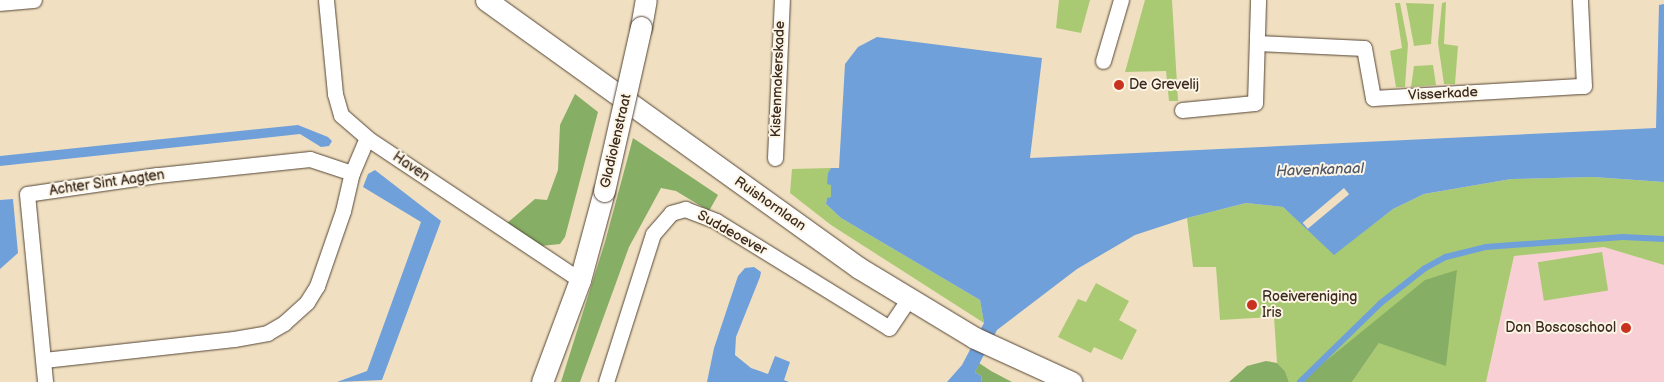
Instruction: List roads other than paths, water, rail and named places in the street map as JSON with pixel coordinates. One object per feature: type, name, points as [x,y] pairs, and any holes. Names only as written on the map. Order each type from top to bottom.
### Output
[{"type":"main road","name":"Ruishornlaan","points":[[486,0],[859,268],[982,342],[1070,382]]},
{"type":"main road","name":"Gladiolenstraat","points":[[542,382],[580,280],[604,191],[646,0]]},
{"type":"street","points":[[0,4],[34,0]]},
{"type":"street","name":"Haven","points":[[326,0],[335,94],[341,115],[367,138],[580,280]]},
{"type":"street","name":"Kistenmakerskade","points":[[775,158],[782,0]]},
{"type":"street","points":[[1103,61],[1121,0]]},
{"type":"street","points":[[1182,110],[1256,104],[1258,0]]},
{"type":"street","name":"Visserkade","points":[[1257,43],[1364,48],[1373,98],[1584,86],[1580,0]]},
{"type":"street","points":[[44,360],[234,339],[267,333],[284,323],[307,302],[318,286],[340,219],[352,173],[367,138]]},
{"type":"street","name":"Achter Sint Aagten","points":[[45,382],[27,194],[157,175],[310,159],[352,173]]},
{"type":"street","name":"Suddeoever","points":[[606,382],[653,234],[671,213],[684,209],[716,221],[889,328],[909,298]]},
{"type":"water","name":"Havenkanaal","points":[[1664,4],[1664,182],[1593,177],[1511,179],[1424,194],[1393,209],[1334,255],[1283,207],[1246,203],[1187,218],[1135,235],[1077,269],[997,330],[975,372],[981,376],[982,382],[947,382],[962,365],[984,323],[980,300],[841,218],[826,204],[827,198],[831,197],[831,185],[827,184],[828,173],[831,168],[839,168],[845,64],[858,47],[877,37],[1042,58],[1030,158],[1656,128],[1659,5]]},
{"type":"water","points":[[298,125],[328,137],[332,141],[329,146],[321,147],[300,134],[0,166],[0,156]]},
{"type":"water","points":[[375,170],[441,221],[382,380],[337,382],[367,371],[421,222],[363,187],[368,174]]},
{"type":"water","points":[[13,199],[18,253],[0,269],[0,200]]},
{"type":"water","points":[[754,267],[761,272],[760,277],[736,337],[735,355],[751,368],[768,374],[775,356],[790,362],[784,380],[789,382],[707,382],[714,348],[738,276],[745,268]]},
{"type":"waterway","points":[[1300,382],[1381,303],[1424,269],[1446,257],[1486,247],[1623,237],[1664,239]]},
{"type":"place","name":"De Grevelij","points":[[1119,85]]},
{"type":"place","name":"Roeivereniging Iris","points":[[1252,305]]},
{"type":"place","name":"Don Boscoschool","points":[[1626,328]]}]
